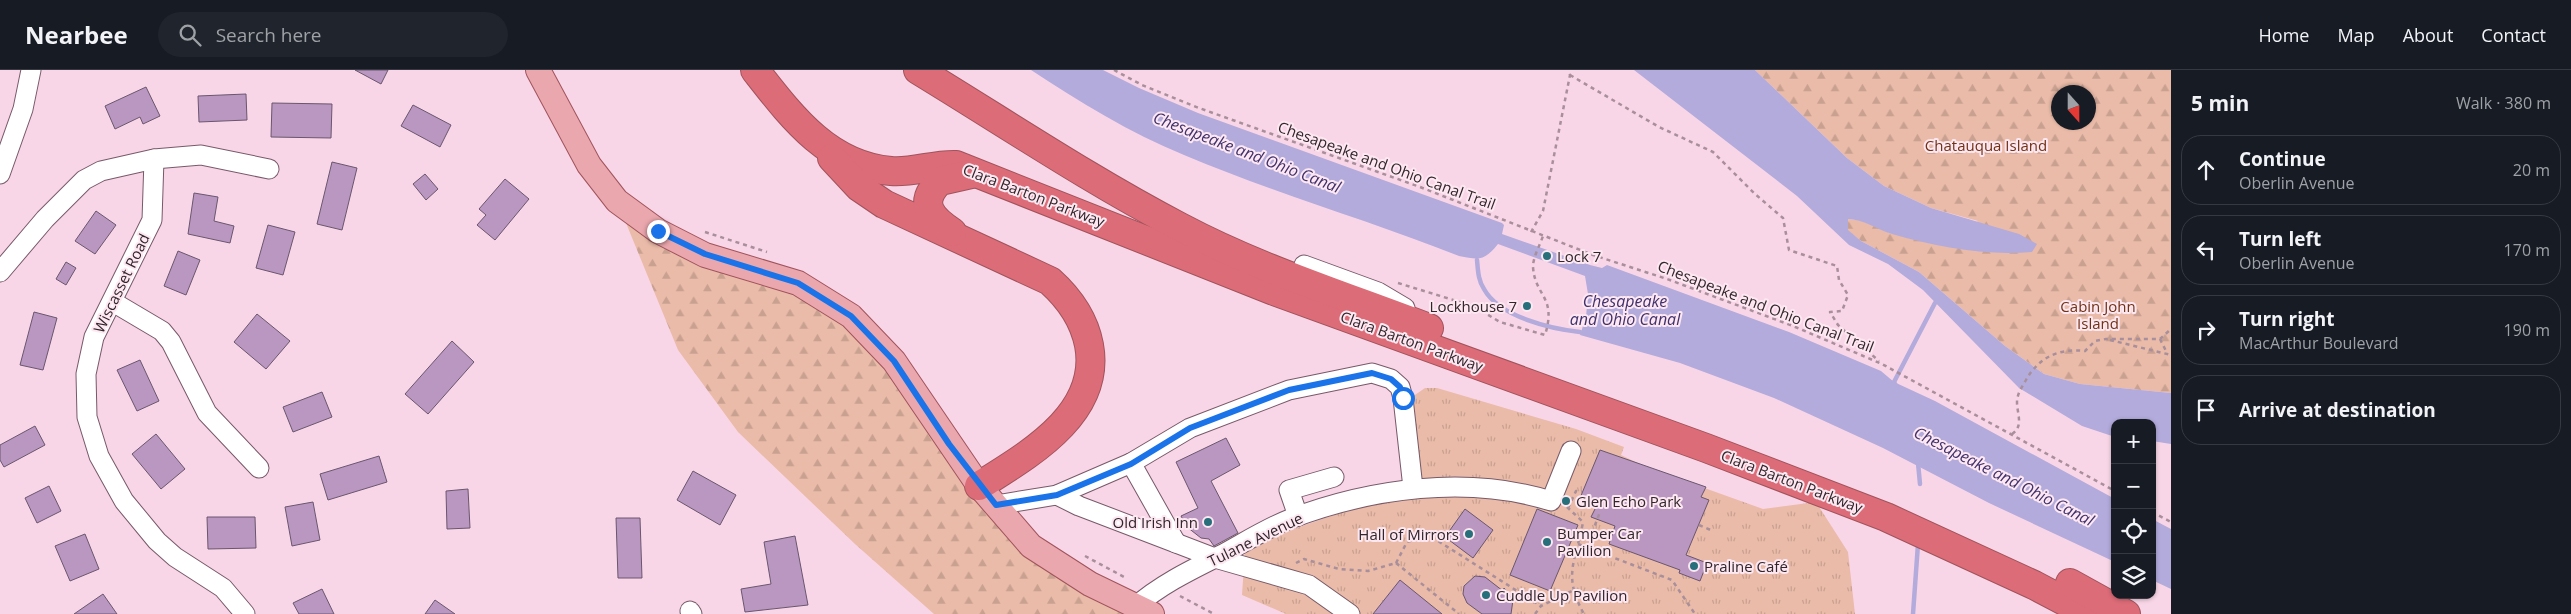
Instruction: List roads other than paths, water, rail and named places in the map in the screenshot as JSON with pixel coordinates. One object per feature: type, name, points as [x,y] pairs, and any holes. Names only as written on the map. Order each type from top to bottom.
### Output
[{"type":"highway","name":"Clara Barton Parkway","points":[[755,70],[780,103],[816,141],[840,157],[872,168],[893,172],[942,164],[956,165],[1274,291],[1706,448],[1886,517],[2034,584],[2088,614]]},
{"type":"highway","name":"Clara Barton Parkway","points":[[918,70],[1116,191],[1182,228],[1264,265],[1849,484],[2044,569],[2126,614]]},
{"type":"highway","points":[[816,141],[848,176],[878,200],[898,212],[961,238],[1050,281],[1062,292],[1080,318],[1086,333],[1090,352],[1090,368],[1087,385],[1078,406],[1066,422],[1021,459],[988,495]]},
{"type":"highway","points":[[961,238],[935,220],[929,211],[929,196],[940,181],[963,174],[978,174]]},
{"type":"highway","points":[[1182,228],[1260,255],[1304,265]]},
{"type":"highway","points":[[1405,308],[1445,334]]},
{"type":"main road","points":[[538,70],[590,165],[617,201],[658,231],[705,254],[798,283],[851,316],[894,361],[988,495],[1031,546],[1090,584],[1144,610]]},
{"type":"street","points":[[0,174],[23,109],[31,70]]},
{"type":"street","points":[[0,272],[45,219],[84,180],[101,172],[154,159],[201,155],[269,169]]},
{"type":"street","name":"Wiscasset Road","points":[[154,159],[152,220],[94,337],[86,374],[87,417],[99,456],[124,501],[157,541],[175,557],[223,588],[245,614]]},
{"type":"street","points":[[1304,265],[1369,289],[1405,308]]},
{"type":"street","points":[[113,302],[162,331],[171,342],[207,413],[259,468]]},
{"type":"street","points":[[988,495],[1057,495],[1131,464],[1190,428],[1289,390],[1372,373],[1391,379],[1400,387],[1403,398],[1413,488]]},
{"type":"street","name":"Tulane Avenue","points":[[1144,610],[1156,590],[1298,516],[1340,503],[1413,488],[1522,492],[1560,505],[1571,451]]},
{"type":"street","points":[[1131,464],[1176,543]]},
{"type":"street","points":[[1298,516],[1289,490],[1334,477]]},
{"type":"street","points":[[1057,495],[1079,506],[1215,558],[1309,585],[1350,614]]},
{"type":"water","name":"Chesapeake and Ohio Canal","points":[[1031,70],[1103,70],[1139,88],[1198,113],[1502,223],[1504,225],[1502,234],[1590,265],[1602,268],[1607,265],[1789,332],[1881,371],[1894,382],[1935,401],[2111,497],[2111,560],[1989,503],[1883,448],[1774,398],[1680,363],[1580,335],[1586,317],[1588,294],[1585,276],[1498,244],[1489,254],[1481,258],[1459,256],[1218,169],[1144,137],[1087,105]]},
{"type":"water","points":[[1634,70],[1755,70],[1847,158],[1884,186],[1931,208],[2019,234],[2037,244],[2032,252],[1997,253],[1961,249],[1909,239],[1860,221],[1848,219],[1848,230],[1861,241],[1919,272],[2005,346],[2044,374],[2080,384],[2171,393],[2171,444],[2156,442],[2156,419],[2111,419],[2111,436],[2082,426],[2019,388],[1923,290],[1888,264],[1849,245],[1797,196]]},
{"type":"water","points":[[2156,521],[2171,529],[2171,589],[2156,582]]},
{"type":"waterway","points":[[1477,260],[1482,286],[1491,299],[1501,307],[1527,320],[1555,328],[1580,332]]},
{"type":"waterway","points":[[1896,386],[1894,382],[1935,303]]},
{"type":"waterway","points":[[1918,463],[1920,484]]},
{"type":"waterway","points":[[1913,614],[1918,544]]},
{"type":"place","name":"Lock 7","points":[[1547,256]]},
{"type":"place","name":"Lockhouse 7","points":[[1527,306]]},
{"type":"place","name":"Glen Echo Park","points":[[1566,501]]},
{"type":"place","name":"Old Irish Inn","points":[[1208,522]]},
{"type":"place","name":"Hall of Mirrors","points":[[1469,534]]},
{"type":"place","name":"Bumper Car Pavilion","points":[[1547,542]]},
{"type":"place","name":"Praline Café","points":[[1694,566]]},
{"type":"place","name":"Cuddle Up Pavilion","points":[[1486,595]]},
{"type":"park label","name":"Chatauqua Island","points":[[1986,145]]},
{"type":"park label","name":"Cabin John Island","points":[[2098,314]]}]
